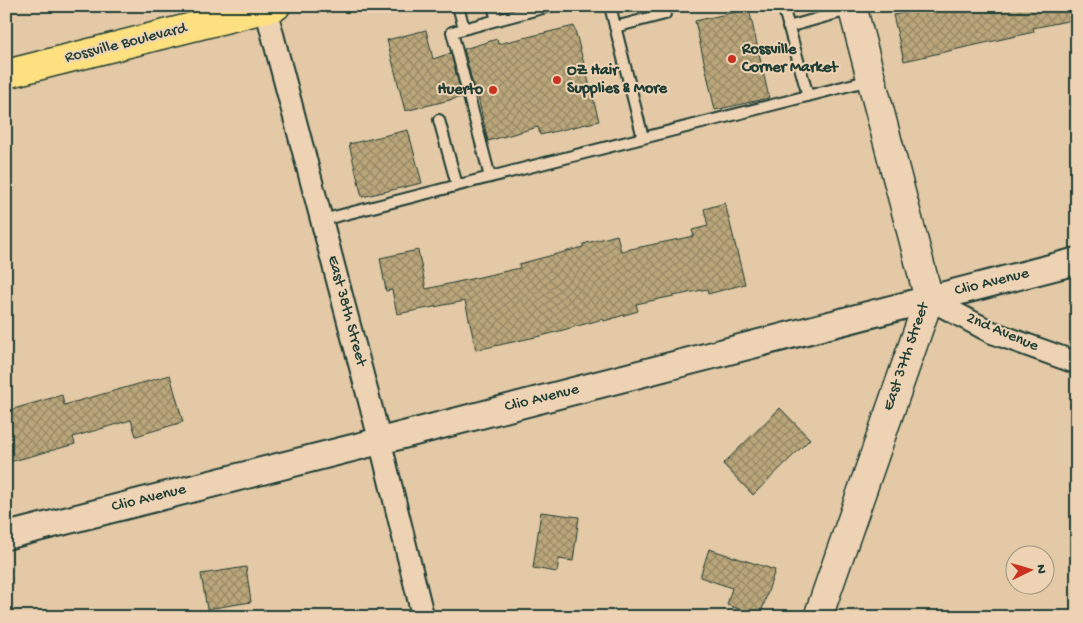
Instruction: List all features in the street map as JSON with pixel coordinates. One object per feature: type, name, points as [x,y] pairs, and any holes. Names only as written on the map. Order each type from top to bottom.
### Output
[{"type":"highway","name":"Rossville Boulevard","points":[[6,74],[269,7]]},
{"type":"main road","name":"East 37th Street","points":[[818,617],[928,299],[852,8]]},
{"type":"street","name":"East 38th Street","points":[[269,7],[423,617]]},
{"type":"street","name":"Clio Avenue","points":[[6,536],[1077,261]]},
{"type":"street","name":"2nd Avenue","points":[[928,299],[991,332],[1077,362]]},
{"type":"lane","points":[[458,6],[464,28]]},
{"type":"lane","points":[[492,6],[497,20]]},
{"type":"lane","points":[[490,177],[452,32],[550,6]]},
{"type":"lane","points":[[610,6],[643,138]]},
{"type":"lane","points":[[615,27],[665,14],[662,6]]},
{"type":"lane","points":[[783,6],[808,96]]},
{"type":"lane","points":[[788,26],[852,8]]},
{"type":"lane","points":[[322,220],[871,80]]},
{"type":"lane","points":[[439,120],[457,185]]},
{"type":"building","points":[[922,6],[1077,6],[1077,19],[1033,28],[1034,32],[904,61],[893,15],[923,9]]},
{"type":"building","name":"Rossville Corner Market","points":[[749,9],[769,98],[715,110],[695,21]]},
{"type":"building","points":[[574,26],[599,121],[540,135],[538,127],[488,141],[464,49],[497,39],[498,44]]},
{"type":"building","points":[[426,30],[433,59],[451,53],[462,97],[405,111],[387,40]]},
{"type":"building","points":[[408,130],[422,183],[362,197],[349,144]]},
{"type":"building","points":[[725,203],[745,284],[708,294],[707,289],[636,304],[638,311],[604,321],[603,319],[545,335],[476,350],[465,301],[397,314],[392,290],[386,291],[380,258],[418,250],[426,289],[520,268],[519,264],[583,247],[583,244],[617,235],[621,251],[694,236],[692,230],[708,226],[704,209]]},
{"type":"building","points":[[170,375],[183,422],[136,436],[131,420],[73,437],[75,444],[6,463],[6,411],[62,395],[64,405]]},
{"type":"building","points":[[780,408],[810,439],[753,495],[723,464]]},
{"type":"building","points":[[541,512],[579,517],[573,561],[559,559],[557,572],[533,568]]},
{"type":"building","points":[[709,549],[775,570],[760,616],[727,605],[732,588],[700,577]]},
{"type":"building","points":[[246,567],[251,602],[207,609],[201,574]]},
{"type":"place","name":"Rossville Corner Market","points":[[732,59]]},
{"type":"place","name":"OZ Hair Supplies & More","points":[[557,80]]},
{"type":"place","name":"Huerto","points":[[493,90]]}]
